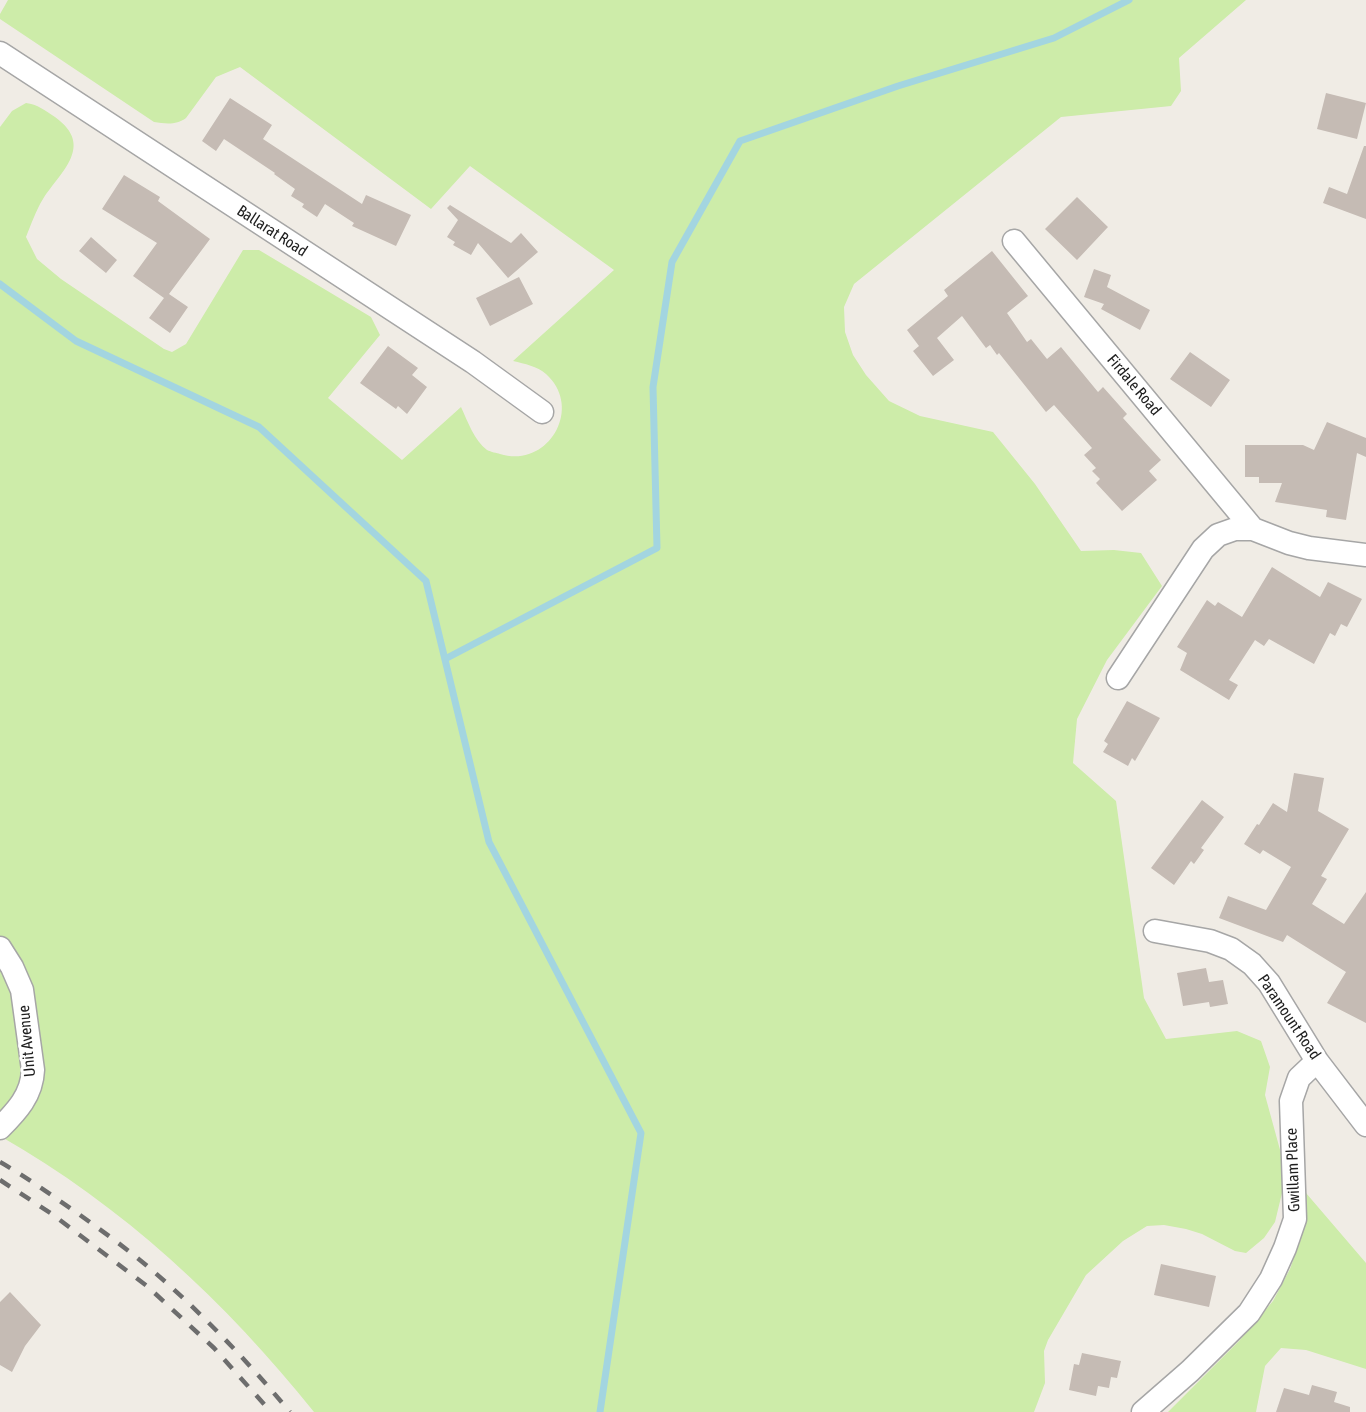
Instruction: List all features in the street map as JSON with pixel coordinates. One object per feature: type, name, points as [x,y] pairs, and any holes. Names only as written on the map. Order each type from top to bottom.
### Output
[{"type":"street","name":"Ballarat Road","points":[[0,53],[463,355],[542,412]]},
{"type":"street","name":"Firdale Road","points":[[1014,241],[1253,529]]},
{"type":"street","name":"Firdale Road","points":[[1118,678],[1203,549],[1218,535],[1235,529],[1253,529],[1273,538],[1309,548],[1366,555]]},
{"type":"street","name":"Paramount Road","points":[[1155,931],[1210,941],[1231,949],[1252,964],[1269,983],[1317,1060],[1366,1125]]},
{"type":"street","name":"Unit Avenue","points":[[0,948],[12,967],[22,990],[33,1070],[32,1081],[25,1100],[0,1128]]},
{"type":"street","name":"Gwillam Place","points":[[1143,1412],[1190,1371],[1249,1313],[1271,1278],[1295,1219],[1291,1101],[1299,1077],[1317,1060]]},
{"type":"green space","points":[[8,0],[1246,0],[1179,58],[1181,91],[1171,106],[1061,117],[854,284],[844,307],[845,332],[853,355],[866,375],[889,401],[920,416],[993,432],[1035,484],[1081,551],[1114,550],[1141,553],[1162,586],[1107,660],[1077,719],[1073,763],[1116,801],[1144,998],[1166,1039],[1237,1031],[1261,1041],[1270,1067],[1265,1095],[1285,1168],[1275,1222],[1264,1238],[1246,1253],[1235,1251],[1202,1234],[1164,1225],[1147,1226],[1123,1241],[1086,1275],[1048,1340],[1044,1351],[1045,1383],[1034,1412],[314,1412],[245,1332],[170,1259],[89,1193],[0,1136],[0,127],[12,111],[26,103],[45,110],[67,128],[73,138],[74,148],[71,158],[40,203],[26,237],[37,259],[61,279],[164,349],[172,352],[186,344],[243,250],[259,250],[371,317],[380,335],[328,398],[402,460],[461,407],[475,436],[489,451],[517,456],[533,453],[546,444],[561,418],[562,403],[557,388],[542,371],[513,361],[614,270],[470,166],[431,209],[240,67],[216,77],[183,120],[171,123],[154,122],[0,19],[0,14]]},
{"type":"green space","points":[[1306,1193],[1366,1263],[1366,1369],[1306,1350],[1281,1348],[1265,1366],[1256,1412],[1168,1412],[1239,1341],[1273,1301],[1290,1269],[1307,1220]]},
{"type":"building","points":[[1326,93],[1366,103],[1357,139],[1317,129]]},
{"type":"building","points":[[230,98],[272,125],[263,139],[362,204],[366,195],[411,215],[396,246],[352,226],[354,223],[325,204],[317,217],[302,207],[304,204],[291,196],[295,189],[224,139],[216,151],[202,141]]},
{"type":"building","points":[[1364,146],[1366,146],[1366,219],[1323,203],[1329,187],[1347,194]]},
{"type":"building","points":[[124,175],[160,197],[158,201],[210,239],[169,294],[188,307],[170,333],[149,318],[164,298],[133,276],[157,243],[102,209]]},
{"type":"building","points":[[1077,197],[1108,227],[1077,260],[1045,229]]},
{"type":"building","points":[[450,205],[511,243],[521,233],[538,252],[508,278],[478,243],[471,255],[453,245],[455,242],[447,237],[458,220],[447,208]]},
{"type":"building","points":[[91,237],[117,260],[106,273],[79,251]]},
{"type":"building","points":[[992,251],[1028,296],[1007,313],[1027,342],[1031,339],[1047,359],[1061,347],[1098,392],[1103,387],[1127,414],[1123,418],[1161,460],[1149,471],[1157,480],[1122,511],[1096,483],[1100,479],[1092,471],[1096,468],[1084,455],[1092,448],[1054,405],[1046,412],[999,353],[997,355],[990,345],[986,348],[962,316],[937,338],[954,360],[933,376],[913,351],[919,346],[907,330],[948,296],[944,290]]},
{"type":"building","points":[[1094,269],[1111,275],[1107,287],[1150,310],[1140,330],[1101,309],[1104,304],[1084,297]]},
{"type":"building","points":[[519,277],[533,304],[490,326],[476,298]]},
{"type":"building","points":[[388,346],[418,368],[412,375],[427,387],[407,414],[398,406],[396,409],[360,383]]},
{"type":"building","points":[[1190,352],[1230,380],[1211,407],[1170,379]]},
{"type":"building","points":[[1327,422],[1366,438],[1366,457],[1357,453],[1346,520],[1326,517],[1327,510],[1275,502],[1282,483],[1259,483],[1259,477],[1245,477],[1245,445],[1303,445],[1314,450]]},
{"type":"building","points":[[1272,567],[1320,597],[1328,582],[1362,599],[1347,627],[1341,624],[1335,636],[1330,633],[1314,664],[1269,639],[1264,646],[1255,640],[1229,680],[1238,685],[1229,700],[1180,670],[1187,653],[1177,647],[1207,600],[1215,606],[1218,602],[1242,617]]},
{"type":"building","points":[[1127,701],[1160,718],[1135,761],[1132,758],[1128,766],[1103,752],[1108,744],[1104,741]]},
{"type":"building","points":[[1294,773],[1324,778],[1318,811],[1349,829],[1321,876],[1327,879],[1312,904],[1344,924],[1366,892],[1366,1023],[1327,1003],[1346,972],[1287,935],[1283,942],[1219,918],[1228,896],[1266,910],[1291,867],[1263,850],[1260,854],[1244,844],[1273,803],[1287,812]]},
{"type":"building","points":[[1202,800],[1224,817],[1201,848],[1204,850],[1194,864],[1191,861],[1174,885],[1151,868]]},
{"type":"building","points":[[1206,968],[1209,982],[1223,980],[1228,1004],[1210,1007],[1209,1002],[1183,1006],[1177,973]]},
{"type":"building","points":[[1161,1264],[1216,1276],[1209,1307],[1154,1295]]},
{"type":"building","points":[[10,1292],[41,1325],[25,1346],[12,1372],[0,1365],[0,1302]]},
{"type":"building","points":[[1082,1353],[1121,1361],[1117,1378],[1111,1377],[1109,1388],[1098,1386],[1096,1396],[1069,1390],[1074,1364],[1079,1365]]},
{"type":"building","points":[[1312,1385],[1337,1392],[1334,1402],[1350,1407],[1350,1412],[1276,1412],[1284,1388],[1309,1395]]},
{"type":"waterway","points":[[445,659],[657,548],[653,387],[672,262],[740,141],[898,86],[1054,38],[1129,0]]},
{"type":"waterway","points":[[0,284],[76,341],[259,427],[426,581],[489,842],[641,1133],[600,1412]]},
{"type":"railway","points":[[0,1162],[80,1215],[153,1271],[190,1304],[290,1412]]},
{"type":"railway","points":[[0,1180],[52,1214],[147,1286],[214,1348],[271,1412]]}]
